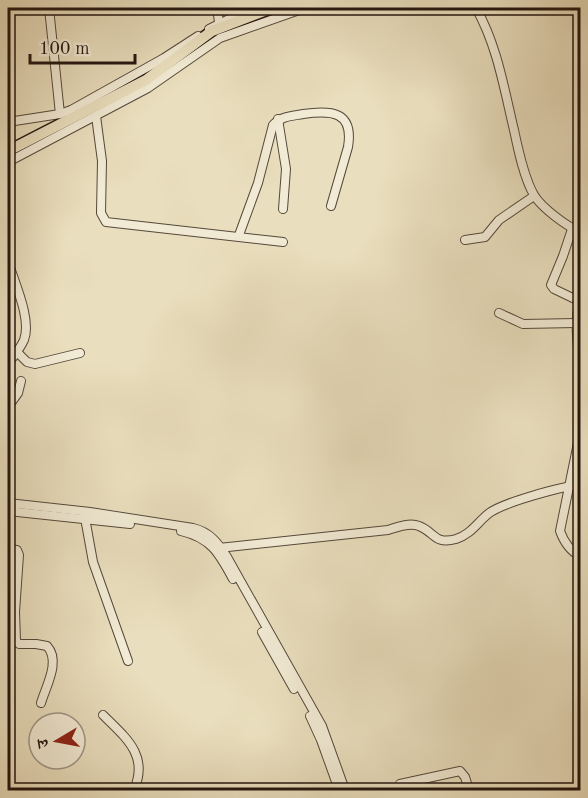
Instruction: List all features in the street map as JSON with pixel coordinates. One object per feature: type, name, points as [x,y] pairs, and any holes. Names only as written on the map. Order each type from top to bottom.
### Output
[{"type":"main road","points":[[8,151],[147,80],[212,32],[272,8]]},
{"type":"street","points":[[49,8],[60,114]]},
{"type":"street","points":[[217,8],[219,22]]},
{"type":"street","points":[[8,122],[60,114],[93,99],[164,58],[219,22],[251,8]]},
{"type":"street","points":[[8,162],[148,88],[220,38],[305,8]]},
{"type":"street","points":[[476,8],[487,28],[520,158],[534,196],[576,230],[551,285],[554,289],[580,301],[576,323],[576,343],[580,364]]},
{"type":"street","points":[[239,235],[258,183],[273,125],[278,119],[331,112],[348,124],[350,137],[332,206]]},
{"type":"street","points":[[96,116],[102,161],[101,213],[106,222],[239,235],[283,242]]},
{"type":"street","points":[[278,119],[286,169],[283,209]]},
{"type":"street","points":[[465,240],[485,237],[499,220],[534,196]]},
{"type":"street","points":[[8,261],[25,323],[23,342],[8,364]]},
{"type":"street","points":[[499,314],[522,324],[576,323]]},
{"type":"street","points":[[17,352],[30,364],[80,353]]},
{"type":"street","points":[[8,407],[18,393],[21,381]]},
{"type":"street","points":[[580,433],[560,531],[562,538],[573,552],[580,556]]},
{"type":"street","points":[[218,548],[388,530],[403,525],[414,525],[433,537],[448,541],[471,532],[489,513],[505,506],[571,485],[580,485]]},
{"type":"street","points":[[8,503],[90,512],[203,531],[218,548],[322,726],[345,790]]},
{"type":"street","points":[[8,511],[183,531],[207,540],[218,548],[312,719],[339,790]]},
{"type":"street","points":[[85,518],[93,562],[128,661]]},
{"type":"street","points":[[8,549],[17,550],[19,555],[15,612],[16,641],[19,644],[47,646],[54,655],[41,703]]},
{"type":"street","points":[[103,715],[131,744],[137,756],[139,778],[134,790]]},
{"type":"street","points":[[400,784],[460,771],[465,777],[469,790]]},
{"type":"street","points":[[540,790],[552,788]]}]
